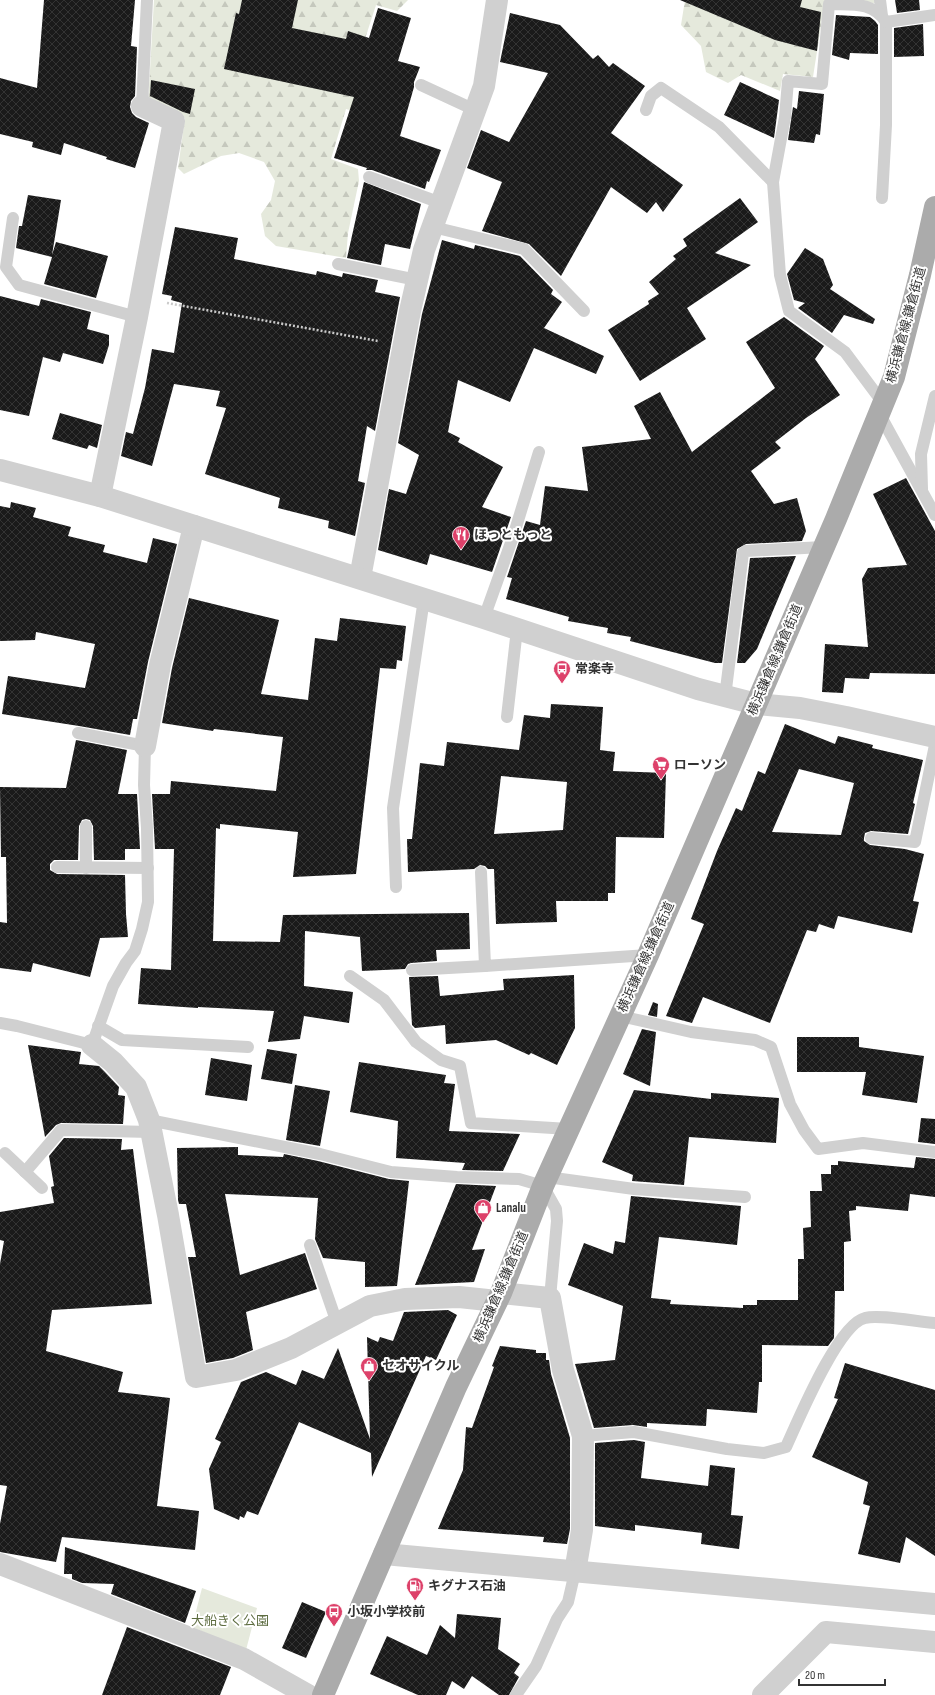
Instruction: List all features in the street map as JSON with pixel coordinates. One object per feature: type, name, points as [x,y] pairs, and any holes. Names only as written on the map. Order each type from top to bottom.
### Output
[{"type":"main road","name":"横浜鎌倉線;鎌倉街道","points":[[323,1695],[456,1387],[499,1297],[545,1182],[648,955],[822,547],[836,519],[894,377],[920,275],[935,207]]},
{"type":"street","points":[[360,578],[403,346],[424,250],[484,86],[497,0]]},
{"type":"street","points":[[100,496],[139,308],[174,121],[142,106]]},
{"type":"street","points":[[0,470],[100,496],[360,578],[725,697],[756,704],[808,710],[935,737]]},
{"type":"street","points":[[145,746],[160,665],[194,526]]},
{"type":"street","points":[[95,1036],[112,1062],[136,1087],[151,1126],[196,1377],[236,1370],[291,1348],[370,1306],[405,1299],[459,1297],[550,1298],[563,1370],[583,1436],[582,1530],[576,1572]]},
{"type":"street","points":[[384,1554],[935,1604]]},
{"type":"street","points":[[0,1564],[244,1659],[308,1695]]},
{"type":"street","points":[[763,1695],[826,1632],[935,1642]]},
{"type":"lane","points":[[142,106],[147,0]]},
{"type":"lane","points":[[880,0],[884,19],[886,117],[882,198]]},
{"type":"lane","points":[[935,15],[884,19],[869,6],[829,4],[822,84],[788,81],[785,117],[773,182],[780,275],[789,310],[845,352],[881,408],[935,514]]},
{"type":"lane","points":[[421,85],[475,110]]},
{"type":"lane","points":[[646,110],[651,96],[661,88],[719,127],[773,182]]},
{"type":"lane","points":[[369,177],[441,203]]},
{"type":"lane","points":[[12,218],[6,267],[19,285],[139,308]]},
{"type":"lane","points":[[432,227],[524,249],[584,311]]},
{"type":"lane","points":[[338,264],[417,280]]},
{"type":"lane","points":[[922,490],[921,454],[935,396]]},
{"type":"lane","points":[[484,618],[513,537],[539,452]]},
{"type":"lane","points":[[725,697],[743,553],[746,551],[822,547]]},
{"type":"lane","points":[[396,888],[393,808],[424,599]]},
{"type":"lane","points":[[507,717],[517,629]]},
{"type":"lane","points":[[78,733],[145,746],[144,785],[148,902],[135,951],[126,963],[113,986],[95,1036]]},
{"type":"lane","points":[[871,838],[915,842],[935,744]]},
{"type":"lane","points":[[86,826],[86,868]]},
{"type":"lane","points":[[57,868],[148,868]]},
{"type":"lane","points":[[481,872],[485,966]]},
{"type":"lane","points":[[412,970],[648,955]]},
{"type":"lane","points":[[350,976],[384,1000],[416,1042],[441,1060],[460,1066],[471,1122],[569,1129]]},
{"type":"lane","points":[[620,1016],[691,1032],[755,1040],[771,1047],[790,1104],[804,1130],[818,1149],[862,1143],[935,1152]]},
{"type":"lane","points":[[0,1024],[122,1040],[248,1047]]},
{"type":"lane","points":[[25,1172],[61,1130],[151,1126],[320,1154],[391,1172],[457,1178],[518,1179],[745,1197]]},
{"type":"lane","points":[[5,1153],[42,1188]]},
{"type":"lane","points":[[545,1182],[556,1209],[556,1229],[550,1298]]},
{"type":"lane","points":[[310,1245],[337,1323]]},
{"type":"lane","points":[[583,1436],[634,1432],[726,1449],[764,1453],[786,1447],[830,1355],[852,1327],[864,1318],[885,1318],[935,1323]]},
{"type":"lane","points":[[516,1695],[536,1666],[557,1619],[568,1602],[576,1572]]},
{"type":"path","points":[[139,308],[403,346]]},
{"type":"green space","points":[[154,0],[408,0],[397,11],[376,5],[349,88],[387,120],[346,109],[331,159],[358,169],[359,181],[348,233],[346,258],[276,246],[265,236],[261,214],[271,200],[275,181],[264,162],[239,153],[221,156],[184,174],[178,168],[185,118],[148,105]]},
{"type":"green space","points":[[685,0],[825,0],[813,77],[783,74],[780,91],[741,75],[728,83],[706,72],[701,46],[681,25]]},
{"type":"green space","points":[[825,0],[885,0],[886,6],[874,3]]},
{"type":"green space","name":"大船きく公園","points":[[202,1588],[257,1608],[246,1650],[192,1627]]},
{"type":"building","points":[[44,0],[135,0],[131,46],[137,47],[135,96],[131,101],[130,107],[132,113],[136,117],[149,123],[135,168],[64,143],[61,155],[32,147],[33,142],[0,134],[0,78],[37,88]]},
{"type":"building","points":[[242,0],[298,0],[292,28],[346,39],[348,31],[369,38],[378,8],[411,18],[398,61],[420,67],[414,82],[414,87],[400,136],[441,150],[425,189],[334,158],[354,97],[224,69],[236,13],[239,14]]},
{"type":"building","points":[[680,0],[802,0],[800,7],[821,12],[817,51],[775,40]]},
{"type":"building","points":[[895,0],[919,0],[920,10],[897,13]]},
{"type":"building","points":[[510,13],[560,25],[593,59],[598,55],[609,67],[613,63],[645,86],[611,133],[683,185],[663,212],[656,202],[647,213],[611,187],[561,276],[529,244],[482,231],[502,182],[467,168],[481,130],[509,142],[548,73],[500,62]]},
{"type":"building","points":[[836,15],[870,17],[875,21],[878,25],[878,54],[850,53],[849,60],[832,55]]},
{"type":"building","points":[[923,24],[924,56],[894,57],[894,28]]},
{"type":"building","points":[[151,80],[195,89],[190,114],[150,96]]},
{"type":"building","points":[[740,82],[779,100],[774,138],[724,115]]},
{"type":"building","points":[[799,91],[824,94],[820,135],[816,134],[814,143],[788,140],[793,107],[797,109]]},
{"type":"building","points":[[364,182],[421,204],[410,249],[385,244],[381,265],[347,258]]},
{"type":"building","points":[[28,195],[61,200],[52,255],[56,242],[108,256],[96,298],[44,284],[52,257],[16,248],[19,226],[22,226]]},
{"type":"building","points":[[740,198],[758,222],[715,253],[751,265],[687,308],[706,339],[640,381],[608,330],[649,304],[648,301],[659,294],[649,282],[676,259],[673,256],[687,246],[683,239]]},
{"type":"building","points":[[175,227],[238,238],[234,259],[316,275],[317,271],[342,277],[343,273],[378,280],[375,292],[400,297],[375,431],[367,426],[358,481],[365,483],[355,536],[328,528],[329,521],[278,508],[280,498],[205,474],[226,408],[216,406],[220,391],[174,384],[152,466],[121,456],[126,432],[133,434],[145,388],[152,349],[174,353],[182,303],[171,300],[172,296],[162,294]]},
{"type":"building","points":[[442,240],[474,249],[475,245],[520,256],[553,290],[551,294],[562,302],[544,328],[604,356],[596,374],[534,348],[510,402],[458,380],[448,432],[460,438],[458,442],[503,467],[482,507],[511,517],[492,572],[430,554],[427,565],[378,550],[389,489],[406,494],[419,455],[398,443],[422,314]]},
{"type":"building","points":[[805,248],[823,259],[833,285],[830,289],[875,319],[873,324],[844,315],[832,333],[798,308],[805,303],[794,300],[787,274]]},
{"type":"building","points":[[0,296],[39,306],[41,299],[91,312],[87,329],[109,335],[109,345],[103,364],[63,353],[60,362],[43,357],[29,416],[0,410]]},
{"type":"building","points":[[784,317],[824,346],[815,359],[840,395],[806,418],[775,442],[781,448],[751,471],[774,504],[797,498],[806,531],[802,541],[746,544],[737,549],[722,663],[715,663],[630,641],[631,637],[607,633],[608,628],[568,621],[569,617],[506,599],[512,578],[507,577],[526,521],[540,525],[545,486],[588,491],[582,447],[651,439],[634,406],[660,392],[692,452],[775,388],[746,342]]},
{"type":"building","points":[[60,413],[102,425],[97,448],[89,445],[87,449],[52,439]]},
{"type":"building","points":[[906,478],[935,531],[935,674],[870,673],[869,679],[845,678],[843,693],[822,692],[825,644],[868,647],[862,579],[868,568],[907,565],[873,494]]},
{"type":"building","points":[[11,502],[36,508],[33,517],[71,527],[68,536],[105,545],[103,552],[147,563],[153,538],[177,544],[148,662],[137,719],[133,719],[130,735],[2,714],[8,676],[85,688],[95,644],[36,632],[35,640],[0,641],[0,506],[10,508]]},
{"type":"building","points":[[796,556],[757,649],[745,663],[737,663],[750,558]]},
{"type":"building","points":[[189,598],[279,620],[261,694],[308,700],[315,638],[337,641],[340,618],[406,626],[402,661],[397,660],[396,669],[380,668],[356,874],[293,877],[298,832],[220,824],[220,829],[216,828],[213,941],[280,942],[283,915],[469,913],[470,949],[436,950],[437,961],[411,963],[408,964],[405,969],[362,971],[360,937],[305,931],[304,986],[353,992],[349,1023],[304,1016],[300,1039],[268,1042],[274,1011],[138,1004],[141,968],[171,970],[174,849],[155,849],[152,794],[170,794],[171,781],[276,791],[283,737],[214,729],[213,731],[162,723],[172,668]]},
{"type":"building","points":[[551,704],[603,707],[600,750],[615,752],[613,771],[666,773],[664,838],[616,837],[615,893],[608,893],[608,901],[556,901],[557,922],[496,924],[494,869],[488,869],[485,866],[480,865],[474,869],[408,872],[407,839],[412,839],[420,763],[444,766],[447,742],[519,750],[524,715],[550,718]],"holes":[[[501,776],[567,782],[563,830],[494,834]]]},
{"type":"building","points":[[785,724],[835,744],[838,736],[873,745],[872,748],[923,760],[913,803],[915,804],[908,834],[871,831],[865,833],[864,838],[864,841],[870,845],[905,849],[924,854],[913,901],[919,902],[912,933],[838,916],[834,929],[819,924],[816,932],[807,930],[770,1023],[703,997],[692,1023],[666,1016],[704,924],[691,919],[717,851],[736,808],[742,811],[758,771],[765,774]],"holes":[[[799,769],[854,783],[841,835],[772,832]]]},
{"type":"building","points":[[76,740],[127,750],[118,794],[137,794],[140,849],[125,849],[125,860],[94,860],[93,826],[90,820],[86,819],[82,820],[79,826],[78,860],[54,860],[50,864],[50,870],[57,874],[125,875],[128,937],[100,938],[90,977],[33,963],[31,972],[0,968],[0,922],[7,923],[6,857],[1,857],[0,787],[66,788]]},
{"type":"building","points":[[574,975],[575,1028],[557,1065],[531,1053],[529,1055],[496,1040],[446,1044],[445,1025],[415,1028],[412,1025],[409,977],[438,976],[440,996],[504,990],[503,979]]},
{"type":"building","points":[[653,1002],[658,1004],[657,1017],[648,1015]]},
{"type":"building","points":[[642,1029],[656,1032],[650,1086],[623,1074]]},
{"type":"building","points":[[797,1037],[859,1037],[859,1047],[924,1056],[917,1103],[862,1095],[866,1072],[797,1072]]},
{"type":"building","points":[[28,1045],[81,1052],[79,1064],[99,1066],[119,1087],[118,1095],[125,1096],[123,1124],[61,1123],[56,1125],[45,1137]]},
{"type":"building","points":[[267,1049],[297,1054],[292,1084],[261,1079]]},
{"type":"building","points":[[211,1058],[252,1065],[247,1101],[205,1095]]},
{"type":"building","points":[[359,1062],[446,1075],[444,1083],[455,1084],[449,1131],[520,1134],[503,1171],[462,1170],[465,1163],[396,1158],[398,1121],[350,1112]]},
{"type":"building","points":[[295,1085],[330,1091],[320,1146],[286,1140]]},
{"type":"building","points":[[634,1090],[711,1099],[711,1093],[779,1098],[776,1143],[689,1137],[684,1185],[632,1181],[633,1175],[602,1162]]},
{"type":"building","points":[[921,1118],[935,1119],[935,1144],[918,1142]]},
{"type":"building","points":[[64,1138],[122,1139],[121,1150],[133,1149],[152,1304],[52,1310],[46,1351],[123,1372],[118,1392],[170,1398],[157,1506],[199,1511],[195,1550],[62,1537],[56,1562],[0,1552],[0,1524],[7,1486],[0,1485],[0,1264],[4,1241],[0,1240],[0,1212],[54,1203],[51,1187],[54,1186],[49,1156]]},
{"type":"building","points":[[238,1147],[238,1155],[283,1157],[284,1154],[389,1179],[409,1181],[397,1286],[365,1287],[365,1262],[323,1258],[315,1239],[318,1198],[225,1194],[240,1275],[305,1253],[317,1289],[246,1312],[253,1350],[233,1358],[206,1363],[188,1257],[196,1257],[186,1204],[179,1204],[178,1200],[177,1148]]},
{"type":"building","points":[[916,1157],[935,1159],[935,1197],[910,1194],[908,1211],[856,1206],[856,1210],[849,1211],[851,1241],[844,1242],[844,1291],[835,1291],[834,1338],[828,1346],[762,1345],[762,1382],[759,1382],[757,1413],[707,1409],[706,1426],[647,1423],[647,1427],[633,1425],[594,1428],[575,1364],[615,1360],[623,1306],[568,1285],[584,1243],[613,1254],[615,1241],[625,1243],[631,1196],[741,1206],[737,1245],[659,1237],[651,1298],[671,1300],[670,1304],[743,1308],[743,1305],[757,1305],[757,1300],[798,1300],[798,1259],[804,1259],[803,1228],[811,1227],[810,1191],[822,1191],[821,1174],[831,1174],[831,1165],[838,1165],[838,1161],[914,1168]]},
{"type":"building","points":[[456,1184],[496,1186],[472,1250],[485,1249],[474,1282],[415,1285]]},
{"type":"building","points":[[448,1310],[457,1315],[436,1360],[426,1356],[372,1477],[371,1453],[299,1422],[258,1515],[247,1511],[244,1518],[240,1516],[239,1520],[214,1509],[209,1469],[221,1442],[215,1439],[241,1382],[266,1372],[296,1385],[302,1370],[324,1379],[338,1348],[370,1439],[367,1337],[378,1342],[380,1337],[393,1341],[404,1312]]},
{"type":"building","points":[[500,1346],[536,1350],[536,1353],[546,1353],[546,1360],[549,1360],[551,1374],[570,1438],[570,1529],[567,1544],[543,1542],[544,1537],[438,1529],[463,1470],[466,1427],[472,1428]]},
{"type":"building","points":[[845,1363],[935,1390],[935,1556],[906,1537],[900,1563],[858,1554],[870,1506],[863,1504],[868,1482],[812,1457],[838,1399],[834,1398]]},
{"type":"building","points":[[634,1440],[645,1442],[641,1478],[708,1486],[710,1465],[735,1468],[731,1515],[743,1516],[739,1549],[701,1544],[702,1533],[635,1525],[635,1531],[595,1526],[595,1443]]},
{"type":"building","points":[[65,1547],[196,1591],[185,1623],[111,1594],[114,1584],[82,1583],[72,1579],[72,1574],[64,1574]]},
{"type":"building","points":[[302,1602],[326,1612],[306,1658],[282,1648]]},
{"type":"building","points":[[457,1614],[501,1618],[498,1649],[520,1664],[514,1673],[519,1677],[509,1695],[499,1695],[472,1676],[464,1689],[452,1681],[446,1695],[418,1695],[370,1674],[387,1636],[427,1655],[440,1625],[455,1638]]},
{"type":"building","points":[[127,1627],[231,1667],[220,1695],[102,1695]]},
{"type":"place","name":"ほっともっと","points":[[461,550]]},
{"type":"place","name":"常楽寺","points":[[562,684]]},
{"type":"place","name":"ローソン","points":[[661,780]]},
{"type":"place","name":"Lanalu","points":[[483,1223]]},
{"type":"place","name":"セオサイクル","points":[[369,1381]]},
{"type":"place","name":"キグナス石油","points":[[415,1601]]},
{"type":"place","name":"小坂小学校前","points":[[334,1627]]}]
